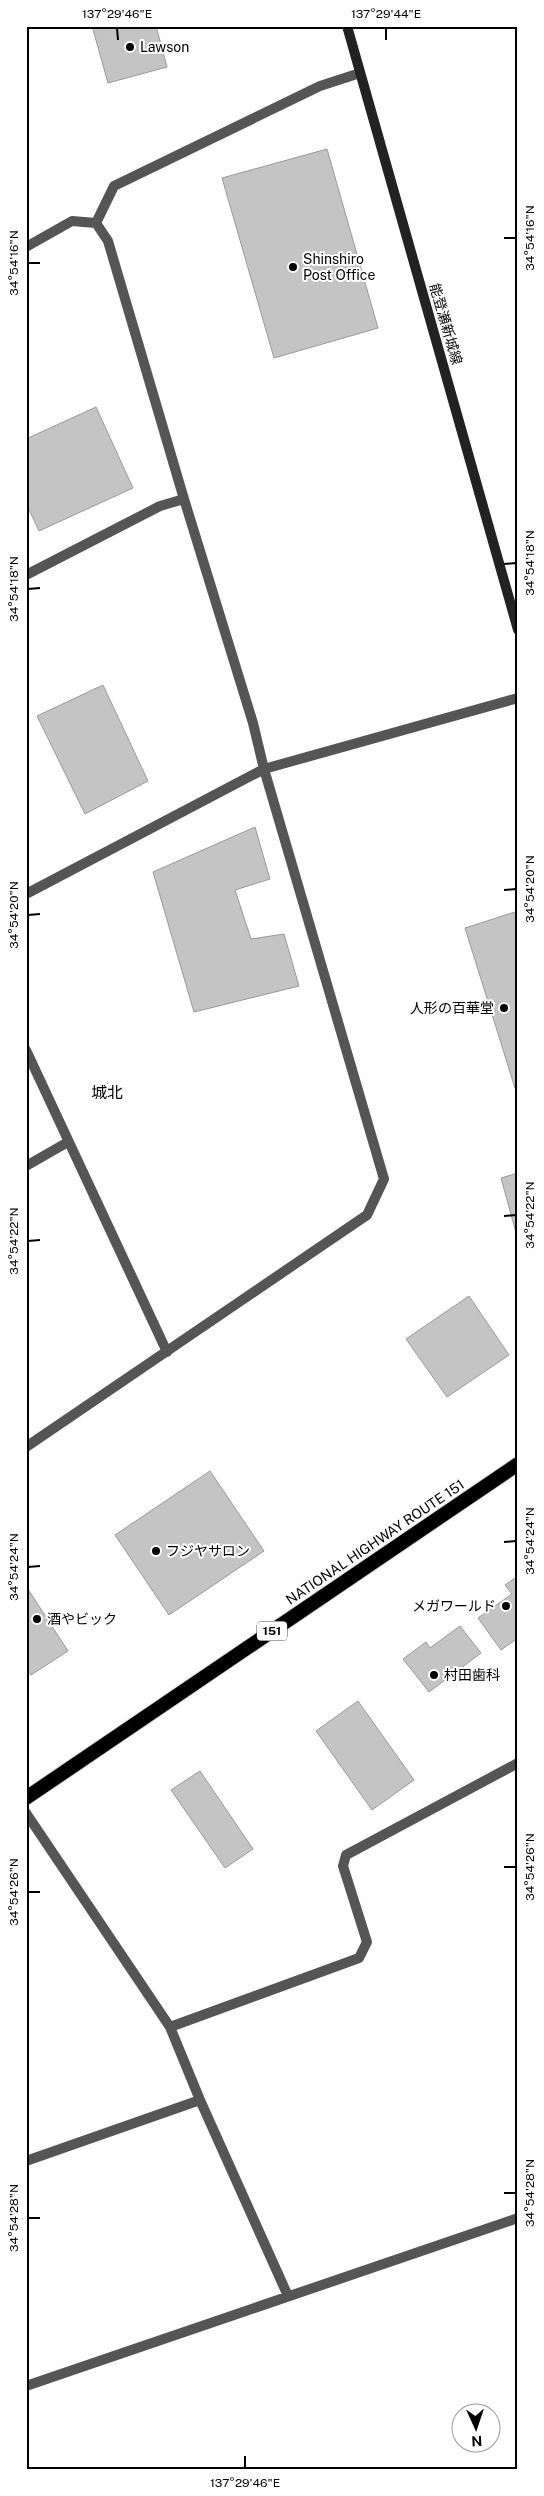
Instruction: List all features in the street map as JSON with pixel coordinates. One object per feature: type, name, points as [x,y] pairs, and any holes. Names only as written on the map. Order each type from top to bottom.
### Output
[{"type":"highway","name":"NATIONAL HIGHWAY ROUTE 151","points":[[26,1798],[518,1464]]},
{"type":"main road","name":"能登瀬新城線","points":[[347,26],[518,630]]},
{"type":"street","points":[[96,223],[114,186],[320,86],[360,73]]},
{"type":"street","points":[[26,246],[72,221],[96,223]]},
{"type":"street","points":[[26,1447],[367,1215],[384,1179],[264,768],[253,723],[184,499],[108,241],[96,223]]},
{"type":"street","points":[[26,575],[160,506],[184,499]]},
{"type":"street","points":[[26,894],[264,768],[518,698]]},
{"type":"street","points":[[26,1050],[167,1352]]},
{"type":"street","points":[[26,1166],[68,1142]]},
{"type":"street","points":[[170,2027],[359,1958],[367,1942],[343,1866],[346,1854],[518,1763]]},
{"type":"street","points":[[26,1813],[170,2027],[200,2100],[288,2296]]},
{"type":"street","points":[[26,2161],[200,2100]]},
{"type":"street","points":[[26,2386],[518,2218]]},
{"type":"building","name":"Lawson","points":[[92,26],[156,26],[167,67],[108,83]]},
{"type":"building","points":[[327,149],[378,328],[274,358],[222,178]]},
{"type":"building","points":[[96,407],[133,488],[39,531],[26,503],[26,439]]},
{"type":"building","points":[[103,685],[148,781],[85,814],[37,716]]},
{"type":"building","points":[[255,827],[270,879],[235,890],[251,939],[284,934],[299,986],[194,1012],[153,872]]},
{"type":"building","name":"人形の百華堂","points":[[518,911],[518,1087],[515,1088],[465,928]]},
{"type":"building","points":[[518,1173],[518,1240],[501,1178]]},
{"type":"building","points":[[469,1296],[509,1355],[447,1397],[406,1339]]},
{"type":"building","points":[[210,1471],[264,1551],[169,1615],[115,1535]]},
{"type":"building","name":"メガワールド","points":[[518,1576],[518,1638],[501,1650],[478,1618],[512,1594],[505,1585]]},
{"type":"building","name":"酒やビック","points":[[26,1586],[68,1651],[31,1675],[26,1668]]},
{"type":"building","name":"村田歯科","points":[[460,1626],[481,1653],[429,1692],[403,1659],[426,1642],[430,1648]]},
{"type":"building","points":[[358,1701],[414,1780],[372,1810],[316,1731]]},
{"type":"building","points":[[200,1771],[253,1849],[225,1868],[171,1790]]},
{"type":"place","name":"Lawson","points":[[130,47]]},
{"type":"place","name":"Shinshiro Post Office","points":[[293,267]]},
{"type":"place","name":"人形の百華堂","points":[[504,1008]]},
{"type":"place","name":"フジヤサロン","points":[[156,1551]]},
{"type":"place","name":"メガワールド","points":[[506,1606]]},
{"type":"place","name":"酒やビック","points":[[37,1619]]},
{"type":"place","name":"村田歯科","points":[[434,1675]]},
{"type":"district","name":"城北","points":[[107,1092]]}]
